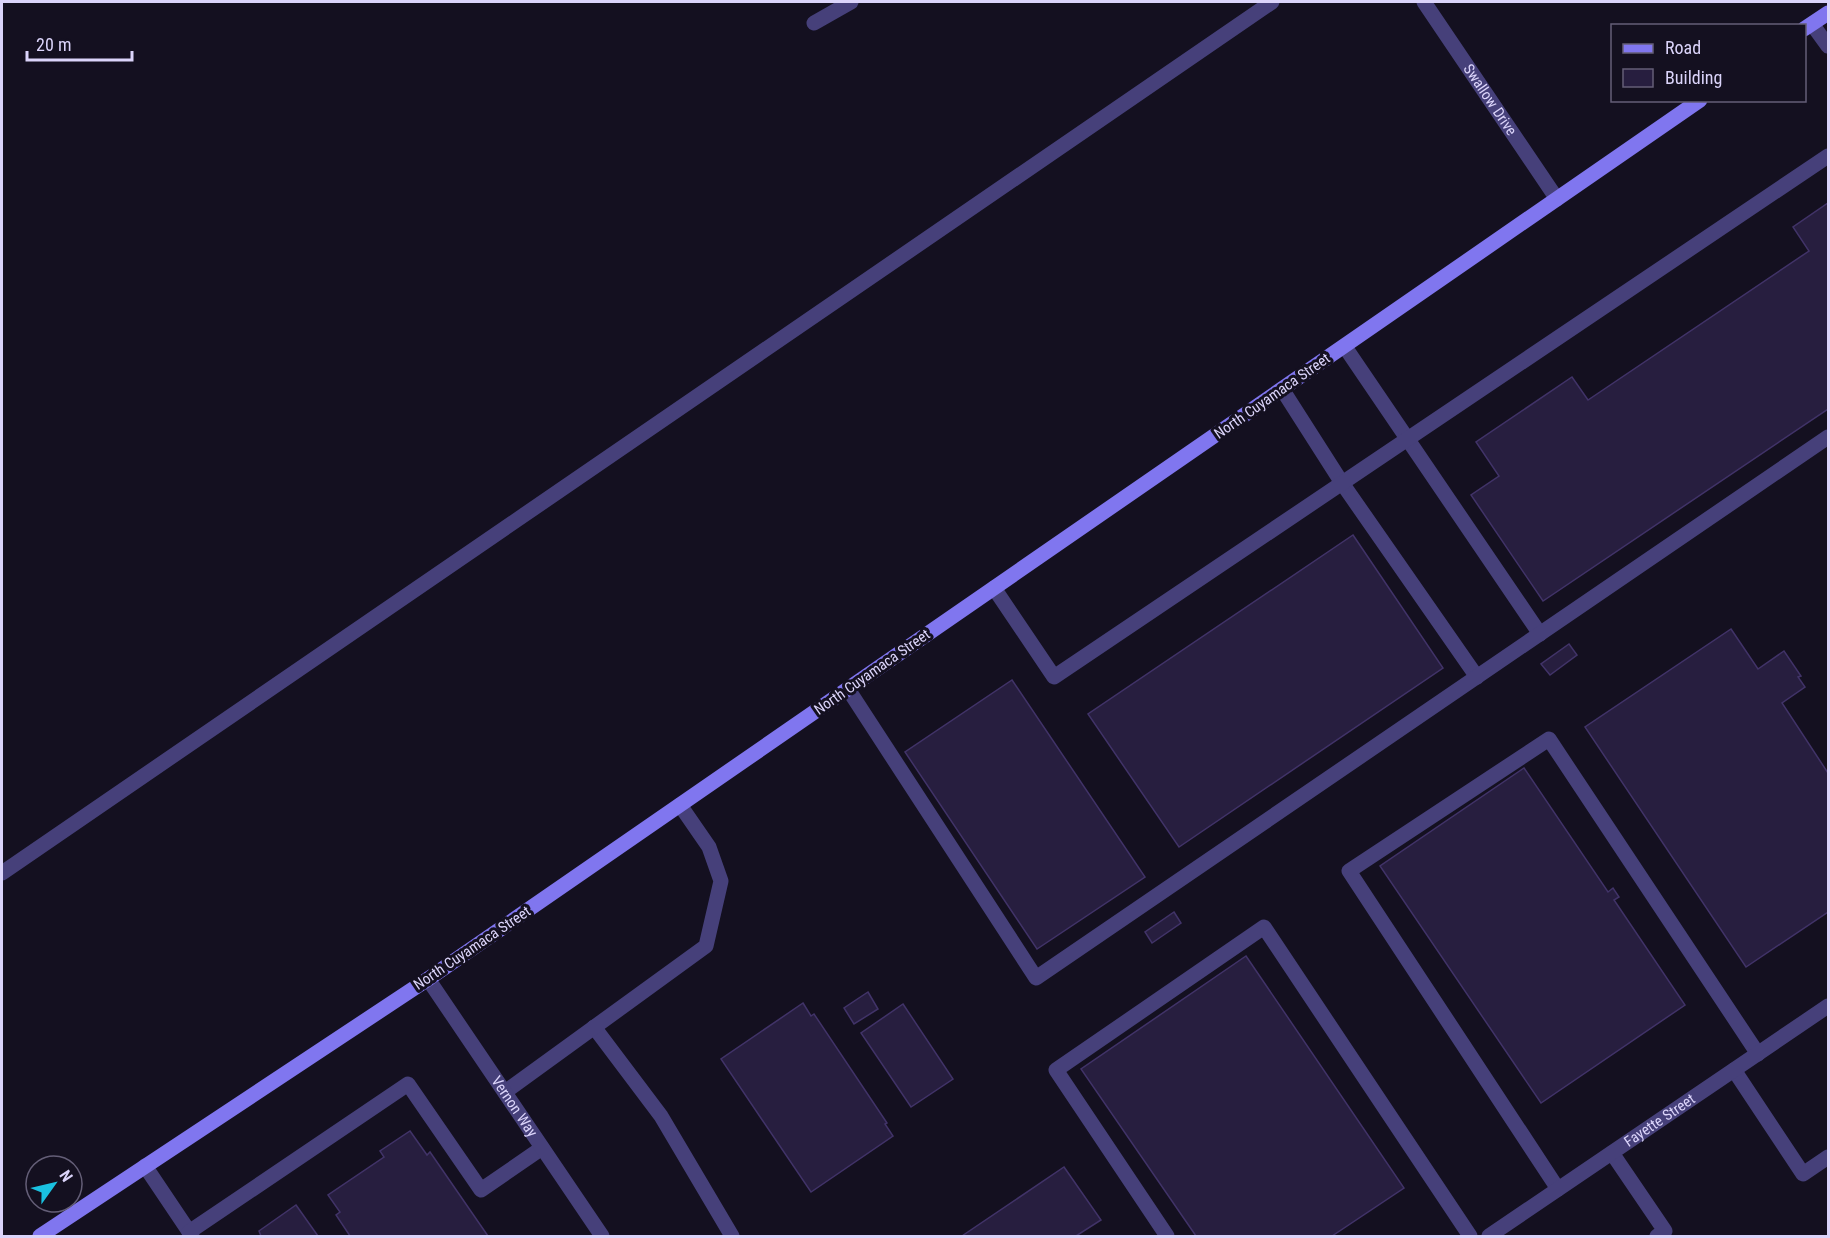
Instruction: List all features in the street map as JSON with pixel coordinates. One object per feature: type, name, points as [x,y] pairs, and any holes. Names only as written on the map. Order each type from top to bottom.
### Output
[{"type":"main road","points":[[1808,26],[1828,12]]},
{"type":"main road","name":"North Cuyamaca Street","points":[[40,1236],[428,979],[1697,102]]},
{"type":"street","points":[[814,23],[851,2]]},
{"type":"street","points":[[2,873],[1272,2]]},
{"type":"street","name":"Swallow Drive","points":[[1424,2],[1557,199]]},
{"type":"street","points":[[1808,26],[1828,46]]},
{"type":"street","points":[[994,588],[1054,676],[1828,156]]},
{"type":"street","points":[[1345,347],[1540,634]]},
{"type":"street","points":[[1282,389],[1342,483],[1477,677]]},
{"type":"street","points":[[848,689],[1036,978],[1828,437]]},
{"type":"street","points":[[1558,1189],[1349,871],[1549,739],[1758,1054]]},
{"type":"street","points":[[505,1092],[706,946],[721,881],[709,847],[680,805]]},
{"type":"street","points":[[1167,1236],[1056,1070],[1264,927],[1470,1236]]},
{"type":"street","name":"Vernon Way","points":[[428,979],[602,1236]]},
{"type":"street","name":"Fayette Street","points":[[1489,1236],[1828,1006]]},
{"type":"street","points":[[594,1027],[661,1116],[732,1236]]},
{"type":"street","points":[[1734,1070],[1803,1174],[1828,1156]]},
{"type":"street","points":[[146,1166],[191,1234],[408,1084],[481,1190],[542,1148]]},
{"type":"street","points":[[1612,1153],[1665,1231],[1657,1236]]},
{"type":"building","points":[[1828,203],[1828,409],[1543,601],[1471,495],[1499,476],[1476,442],[1572,377],[1588,400],[1809,251],[1793,227]]},
{"type":"building","points":[[1353,535],[1443,668],[1179,847],[1088,714]]},
{"type":"building","points":[[1731,629],[1758,669],[1784,651],[1801,676],[1798,677],[1805,687],[1782,703],[1828,773],[1828,912],[1746,967],[1585,727]]},
{"type":"building","points":[[1569,644],[1577,655],[1550,675],[1541,664]]},
{"type":"building","points":[[1012,680],[1145,877],[1037,949],[905,752]]},
{"type":"building","points":[[1524,768],[1608,892],[1613,888],[1619,897],[1614,900],[1685,1005],[1541,1103],[1380,866]]},
{"type":"building","points":[[1174,912],[1181,923],[1152,943],[1145,932]]},
{"type":"building","points":[[1246,956],[1404,1188],[1332,1236],[1196,1236],[1081,1069]]},
{"type":"building","points":[[868,992],[878,1009],[854,1024],[844,1008]]},
{"type":"building","points":[[803,1003],[811,1016],[814,1014],[887,1123],[885,1124],[893,1136],[811,1192],[721,1059]]},
{"type":"building","points":[[903,1004],[953,1079],[911,1107],[861,1033]]},
{"type":"building","points":[[410,1131],[427,1155],[430,1152],[488,1236],[350,1236],[336,1215],[340,1212],[328,1195],[384,1157],[380,1151]]},
{"type":"building","points":[[1064,1167],[1101,1220],[1076,1236],[962,1236]]},
{"type":"building","points":[[296,1205],[318,1236],[261,1236],[259,1231]]}]
